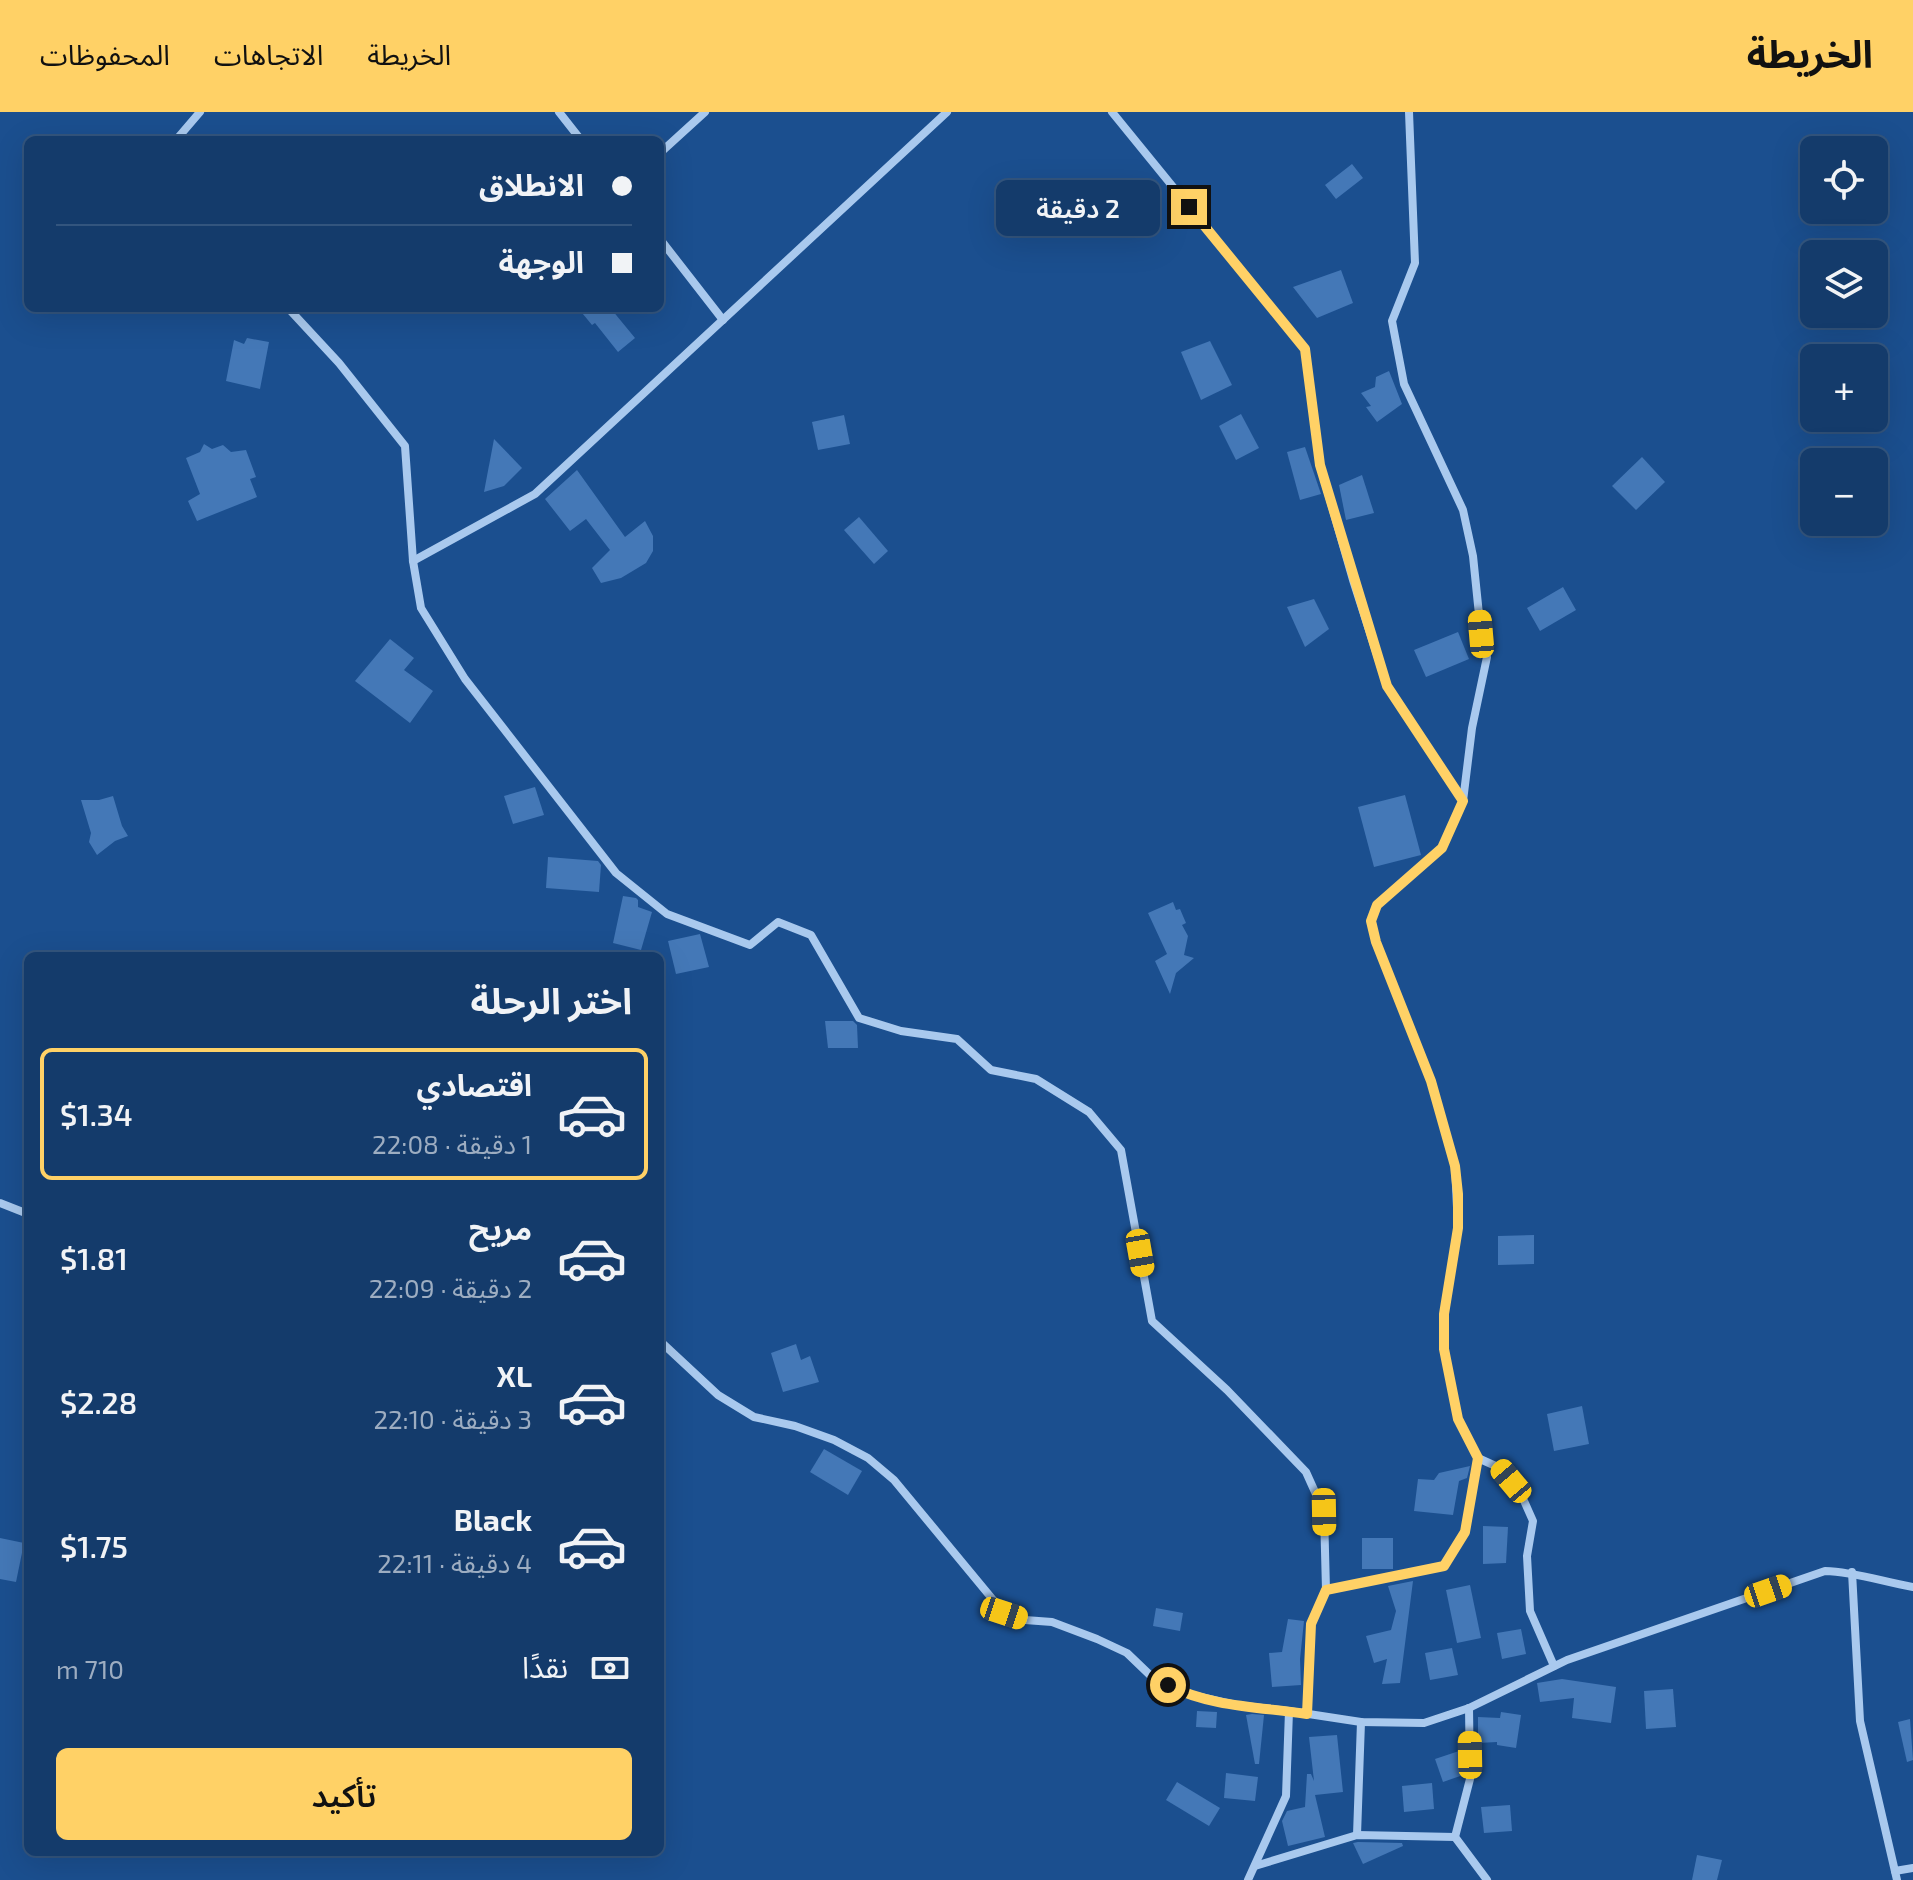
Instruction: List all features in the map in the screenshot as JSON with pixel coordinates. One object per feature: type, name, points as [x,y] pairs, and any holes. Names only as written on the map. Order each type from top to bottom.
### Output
[{"type":"street","points":[[179,136],[200,112]]},
{"type":"street","points":[[559,112],[578,136]]},
{"type":"street","points":[[664,149],[705,112]]},
{"type":"street","points":[[413,561],[535,494],[947,112]]},
{"type":"street","points":[[1112,112],[1305,349],[1320,465],[1387,686],[1463,801]]},
{"type":"street","points":[[1326,1590],[1444,1566],[1465,1532],[1478,1458],[1458,1419],[1444,1349],[1444,1314],[1458,1228],[1455,1166],[1431,1081],[1376,942],[1371,921],[1377,905],[1442,848],[1463,801],[1472,728],[1487,657],[1481,634],[1473,556],[1463,510],[1404,384],[1392,321],[1415,263],[1409,112]]},
{"type":"street","points":[[664,244],[723,320]]},
{"type":"street","points":[[292,312],[339,363],[405,446],[413,561],[421,608],[465,679],[616,873],[667,914],[750,945],[778,922],[811,935],[859,1018],[901,1031],[957,1039],[991,1070],[1036,1079],[1089,1112],[1121,1150],[1152,1321],[1227,1390],[1306,1472],[1324,1512],[1326,1590],[1311,1624],[1307,1714]]},
{"type":"street","points":[[0,1203],[24,1212]]},
{"type":"street","points":[[664,1345],[718,1395],[754,1417],[795,1426],[834,1440],[868,1458],[902,1490],[1004,1613],[1025,1620],[1052,1622],[1097,1639],[1127,1653],[1152,1677],[1183,1693],[1236,1705],[1361,1722],[1424,1723],[1469,1708],[1554,1666],[1825,1571],[1852,1572],[1886,1583],[1913,1587]]},
{"type":"street","points":[[1478,1458],[1500,1468],[1521,1494],[1533,1521],[1527,1556],[1530,1611],[1554,1666]]},
{"type":"street","points":[[1852,1572],[1860,1721],[1896,1875],[1913,1868]]},
{"type":"street","points":[[1455,1837],[1470,1779],[1469,1708]]},
{"type":"street","points":[[1248,1880],[1286,1796],[1289,1711]]},
{"type":"street","points":[[1357,1835],[1361,1722]]},
{"type":"street","points":[[1255,1866],[1357,1835],[1455,1837]]},
{"type":"street","points":[[1455,1837],[1487,1880]]},
{"type":"building","points":[[1352,164],[1363,178],[1336,199],[1325,185]]},
{"type":"building","points":[[1341,270],[1353,303],[1317,318],[1293,287]]},
{"type":"building","points":[[581,312],[614,312],[635,338],[618,352],[595,323],[592,325]]},
{"type":"building","points":[[247,338],[269,342],[260,389],[226,381],[234,340],[244,344]]},
{"type":"building","points":[[1210,341],[1232,385],[1201,400],[1181,352]]},
{"type":"building","points":[[1389,371],[1402,404],[1377,422],[1366,407],[1371,406],[1361,393],[1375,387],[1376,377]]},
{"type":"building","points":[[1241,414],[1259,448],[1236,460],[1219,426]]},
{"type":"building","points":[[844,415],[850,444],[818,450],[812,422]]},
{"type":"building","points":[[494,439],[522,468],[504,486],[484,492]]},
{"type":"building","points":[[204,444],[212,449],[223,445],[231,452],[246,450],[256,477],[250,479],[257,497],[197,521],[188,501],[200,494],[186,458],[200,452]]},
{"type":"building","points":[[1305,447],[1321,494],[1300,500],[1287,452]]},
{"type":"building","points":[[1642,457],[1665,482],[1636,510],[1612,486]]},
{"type":"building","points":[[577,470],[625,537],[645,521],[653,536],[653,551],[646,563],[621,578],[601,583],[592,568],[610,550],[586,519],[570,531],[545,499]]},
{"type":"building","points":[[1362,475],[1374,513],[1346,520],[1339,485]]},
{"type":"building","points":[[859,517],[888,551],[874,564],[844,530]]},
{"type":"building","points":[[1563,587],[1576,610],[1540,631],[1527,608]]},
{"type":"building","points":[[1314,599],[1329,629],[1305,647],[1287,607]]},
{"type":"building","points":[[1458,632],[1469,659],[1426,677],[1414,650]]},
{"type":"building","points":[[390,639],[414,658],[404,670],[433,691],[410,723],[355,681]]},
{"type":"building","points":[[535,787],[544,815],[513,824],[504,796]]},
{"type":"building","points":[[1405,795],[1421,855],[1374,867],[1358,807]]},
{"type":"building","points":[[113,796],[128,836],[115,841],[97,855],[89,842],[91,833],[81,800]]},
{"type":"building","points":[[548,857],[598,861],[601,865],[599,892],[546,888]]},
{"type":"building","points":[[623,896],[636,898],[638,907],[652,912],[641,950],[613,943]]},
{"type":"building","points":[[1173,902],[1186,923],[1182,925],[1188,936],[1184,955],[1194,958],[1176,973],[1170,994],[1155,961],[1167,954],[1148,913]]},
{"type":"building","points":[[700,934],[709,967],[676,974],[668,941]]},
{"type":"building","points":[[825,1021],[853,1021],[857,1025],[858,1048],[828,1048]]},
{"type":"building","points":[[1534,1235],[1534,1264],[1498,1265],[1498,1236]]},
{"type":"building","points":[[796,1344],[801,1360],[810,1356],[819,1382],[783,1392],[771,1353]]},
{"type":"building","points":[[1582,1406],[1589,1444],[1554,1451],[1547,1414]]},
{"type":"building","points":[[824,1449],[862,1471],[848,1495],[810,1472]]},
{"type":"building","points":[[1470,1466],[1467,1478],[1459,1481],[1453,1515],[1414,1511],[1418,1479],[1434,1480],[1439,1473]]},
{"type":"building","points":[[1483,1526],[1508,1527],[1506,1563],[1483,1564]]},
{"type":"building","points":[[0,1538],[24,1543],[16,1582],[0,1579]]},
{"type":"building","points":[[1362,1538],[1393,1538],[1393,1569],[1362,1569]]},
{"type":"building","points":[[1413,1581],[1400,1683],[1382,1684],[1387,1659],[1374,1663],[1366,1636],[1391,1630],[1396,1611],[1388,1586]]},
{"type":"building","points":[[1470,1585],[1481,1638],[1457,1643],[1446,1590]]},
{"type":"building","points":[[1156,1608],[1183,1613],[1180,1631],[1153,1626]]},
{"type":"building","points":[[1288,1619],[1304,1621],[1301,1685],[1272,1687],[1269,1653],[1282,1652]]},
{"type":"building","points":[[1521,1629],[1526,1654],[1502,1659],[1497,1633]]},
{"type":"building","points":[[1452,1648],[1458,1675],[1430,1680],[1425,1653]]},
{"type":"building","points":[[1562,1679],[1616,1687],[1611,1723],[1572,1718],[1574,1698],[1540,1702],[1537,1683]]},
{"type":"building","points":[[1673,1689],[1676,1727],[1646,1729],[1644,1691]]},
{"type":"building","points":[[1197,1711],[1217,1712],[1216,1728],[1196,1727]]},
{"type":"building","points":[[1501,1712],[1521,1715],[1516,1748],[1497,1745],[1497,1742],[1478,1743],[1478,1717],[1500,1718]]},
{"type":"building","points":[[1246,1715],[1264,1715],[1259,1764],[1255,1764]]},
{"type":"building","points":[[1910,1719],[1913,1760],[1907,1762],[1898,1722]]},
{"type":"building","points":[[1337,1735],[1343,1792],[1315,1795],[1325,1837],[1288,1846],[1282,1821],[1287,1811],[1305,1807],[1307,1774],[1311,1774],[1314,1781],[1309,1737]]},
{"type":"building","points":[[1462,1750],[1463,1775],[1443,1782],[1435,1759]]},
{"type":"building","points":[[1226,1773],[1258,1777],[1255,1801],[1224,1798]]},
{"type":"building","points":[[1177,1782],[1220,1808],[1209,1826],[1166,1800]]},
{"type":"building","points":[[1432,1783],[1434,1809],[1404,1812],[1402,1786]]},
{"type":"building","points":[[1510,1805],[1512,1831],[1484,1833],[1481,1807]]},
{"type":"building","points":[[1353,1843],[1402,1843],[1403,1846],[1363,1864]]},
{"type":"building","points":[[1697,1855],[1722,1860],[1717,1880],[1692,1880]]},
{"type":"route","points":[[1168,1685],[1183,1693],[1236,1705],[1307,1714],[1311,1624],[1326,1590],[1444,1566],[1465,1532],[1478,1458],[1458,1419],[1444,1349],[1444,1314],[1458,1228],[1455,1166],[1431,1081],[1376,942],[1371,921],[1377,905],[1442,848],[1463,801],[1387,686],[1320,465],[1305,349],[1189,207]]}]
